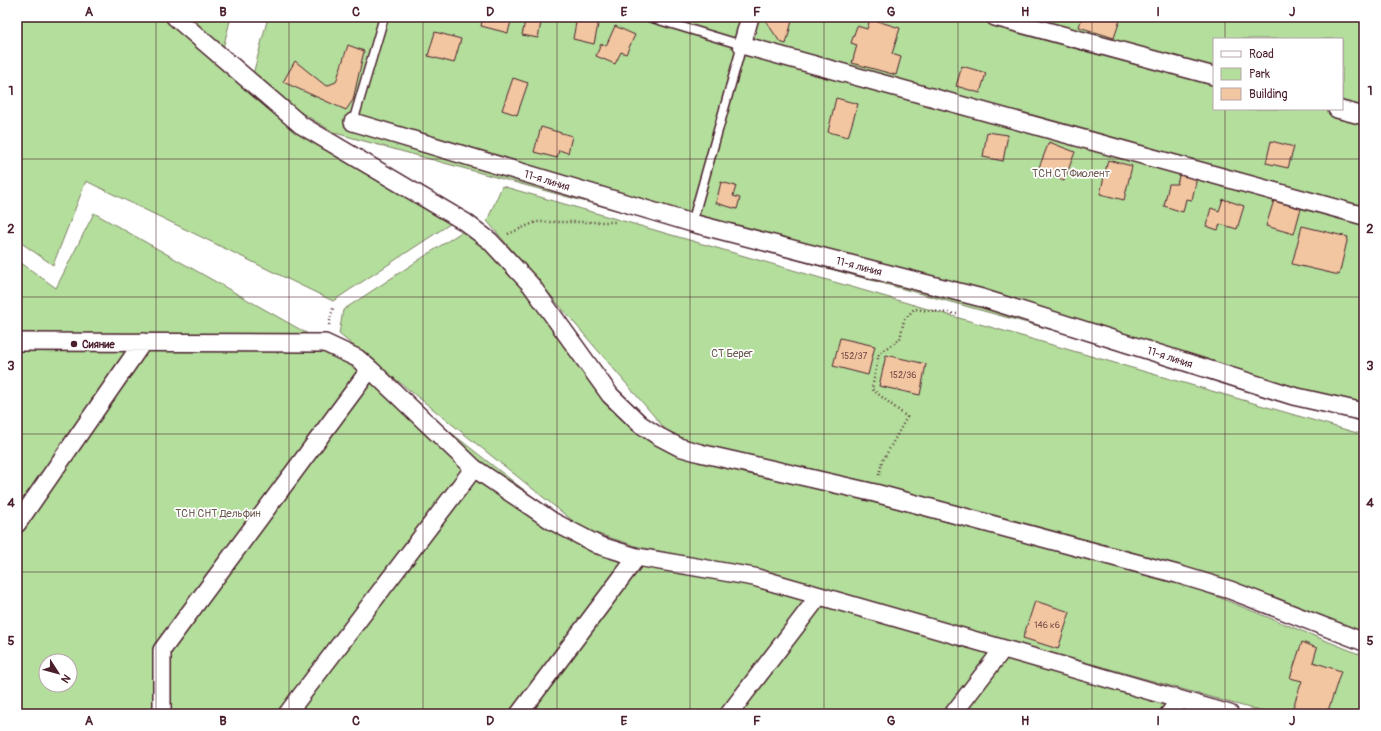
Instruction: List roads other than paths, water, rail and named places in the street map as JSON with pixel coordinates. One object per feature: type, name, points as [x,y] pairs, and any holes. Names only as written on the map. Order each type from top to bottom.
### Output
[{"type":"street","points":[[175,17],[301,125],[465,222],[490,241],[531,285],[610,395],[640,424],[658,436],[679,447],[700,453],[875,493],[1223,588],[1364,642]]},
{"type":"street","points":[[750,17],[742,45],[1364,216]]},
{"type":"street","points":[[996,17],[1213,76]]},
{"type":"street","points":[[1341,110],[1364,116]]},
{"type":"street","name":"11-я линия","points":[[353,122],[692,223],[982,298],[1292,396],[1364,412]]},
{"type":"street","points":[[17,342],[325,343],[357,358],[474,468],[552,522],[598,545],[637,557],[754,578],[1230,714]]},
{"type":"street","points":[[17,524],[143,342]]},
{"type":"street","points":[[162,714],[162,650],[370,369]]},
{"type":"street","points":[[287,714],[474,468]]},
{"type":"street","points":[[519,714],[637,557]]},
{"type":"street","points":[[730,714],[819,596]]},
{"type":"street","points":[[953,714],[1003,649]]},
{"type":"street","points":[[1169,714],[1180,700]]},
{"type":"lane","points":[[353,122],[384,17]]},
{"type":"lane","points":[[649,17],[742,45],[692,223]]},
{"type":"place","name":"Сияние","points":[[74,344]]},
{"type":"park label","name":"ТСН СТ Фиолент","points":[[1071,173]]},
{"type":"park label","name":"СТ Берег","points":[[732,353]]},
{"type":"park label","name":"ТСН СНТ Дельфин","points":[[218,513]]}]
